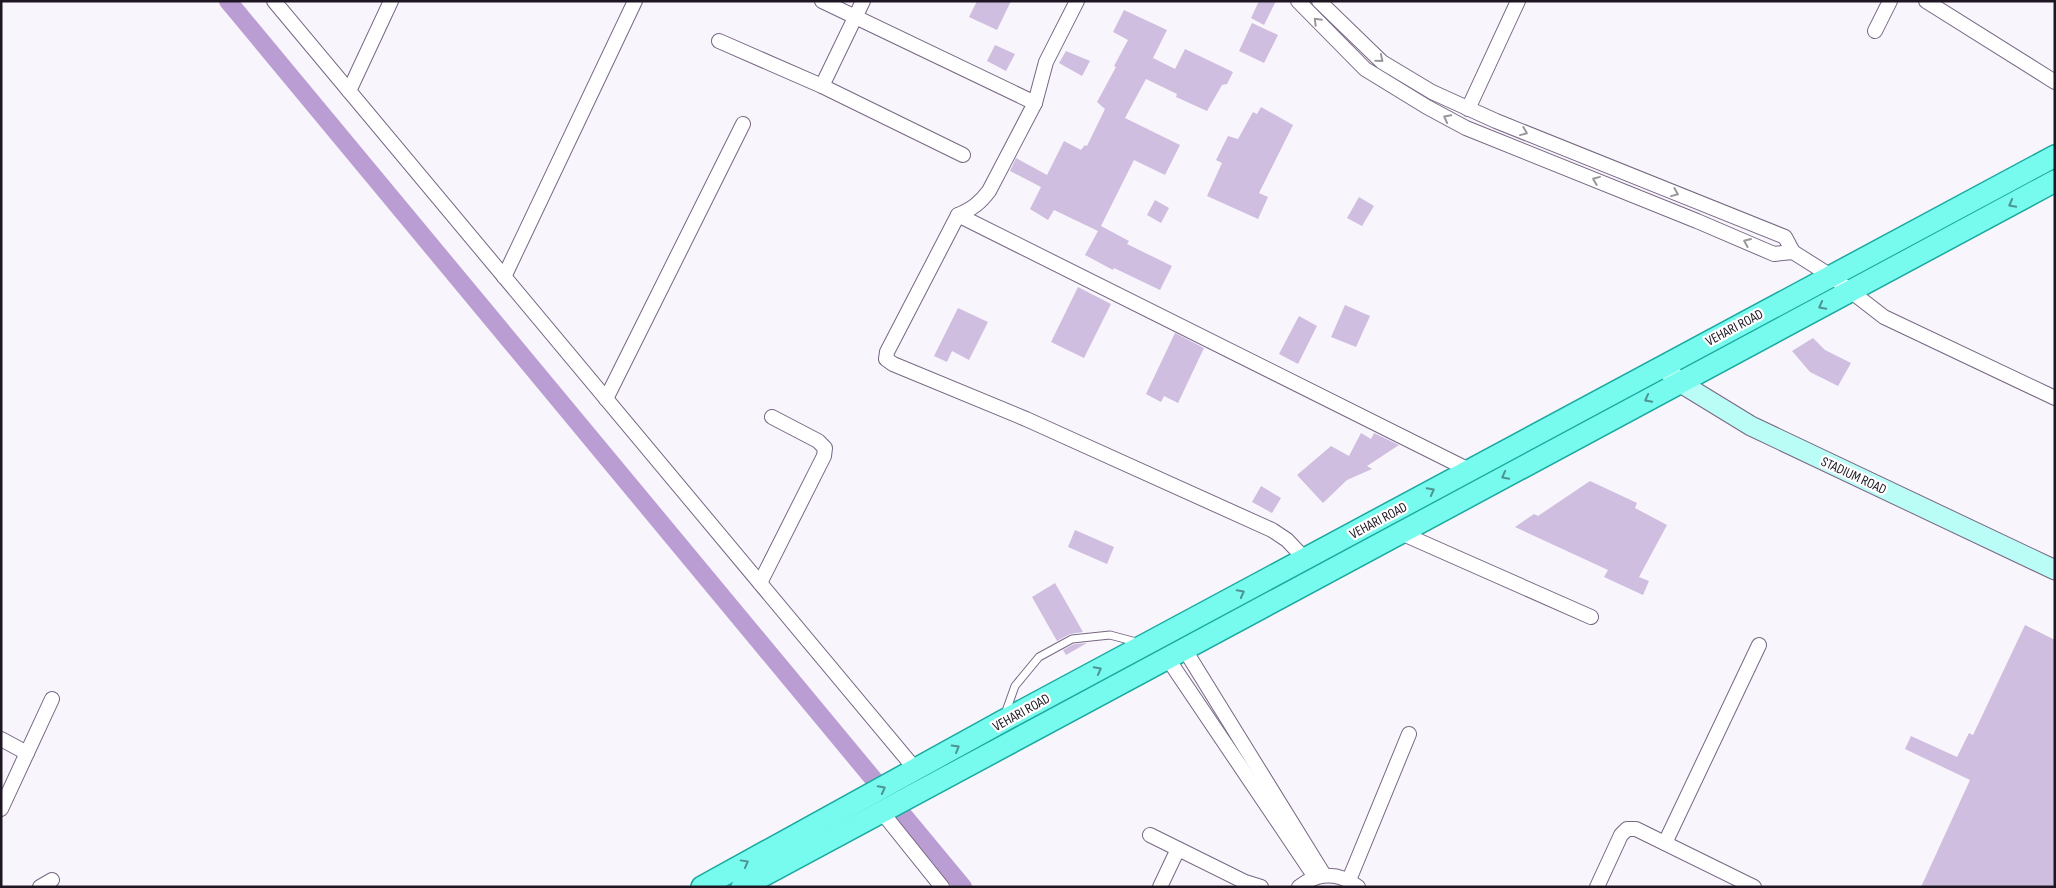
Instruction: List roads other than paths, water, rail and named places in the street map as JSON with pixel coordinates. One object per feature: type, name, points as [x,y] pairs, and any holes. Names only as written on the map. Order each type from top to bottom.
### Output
[{"type":"main road","name":"VEHARI ROAD","points":[[1163,651],[1305,559],[2055,156]]},
{"type":"main road","name":"VEHARI ROAD","points":[[702,887],[915,771],[1002,734],[1163,651],[1401,533],[2055,181]]},
{"type":"main road","name":"STADIUM ROAD","points":[[1662,366],[1679,382],[1751,426],[2055,570]]},
{"type":"main road","name":"VEHARI ROAD","points":[[742,887],[881,811],[1002,734]]},
{"type":"street","points":[[274,1],[915,771]]},
{"type":"street","points":[[349,91],[391,1]]},
{"type":"street","points":[[504,277],[635,1]]},
{"type":"street","points":[[822,1],[1035,103]]},
{"type":"street","points":[[822,86],[863,1]]},
{"type":"street","points":[[1077,1],[1046,62],[1035,103],[989,191],[980,203],[971,210],[958,215],[887,352],[886,359],[892,364],[1035,423],[1272,530],[1287,540],[1305,559]]},
{"type":"street","points":[[1298,1],[1365,69],[1427,107],[1466,128],[1697,220],[1774,254],[1793,252]]},
{"type":"street","points":[[1319,1],[1382,62],[1432,92],[1468,109],[1785,237],[1793,252],[1831,276],[1884,317],[2055,398]]},
{"type":"street","points":[[1468,109],[1518,1]]},
{"type":"street","points":[[1875,30],[1890,1]]},
{"type":"street","points":[[1926,1],[2055,82]]},
{"type":"street","points":[[720,40],[822,86],[962,155]]},
{"type":"street","points":[[606,399],[743,124]]},
{"type":"street","points":[[958,215],[1469,470]]},
{"type":"street","points":[[760,583],[824,456],[825,448],[818,441],[772,417]]},
{"type":"street","points":[[1401,533],[1591,617]]},
{"type":"street","points":[[1665,843],[1758,646]]},
{"type":"street","points":[[1163,651],[1319,876]]},
{"type":"street","points":[[1,809],[52,699]]},
{"type":"street","points":[[1299,887],[1319,876],[1337,875],[1354,883],[1409,734]]},
{"type":"street","points":[[1,738],[27,753]]},
{"type":"street","points":[[881,811],[942,887]]},
{"type":"street","points":[[1597,887],[1620,835],[1627,829],[1636,829],[1754,887]]},
{"type":"street","points":[[1150,835],[1245,882],[1260,887]]},
{"type":"street","points":[[1160,887],[1178,849]]},
{"type":"lane","points":[[1002,734],[1015,686],[1039,657],[1072,639],[1110,635],[1163,651]]},
{"type":"waterway","points":[[228,1],[963,887]]}]
